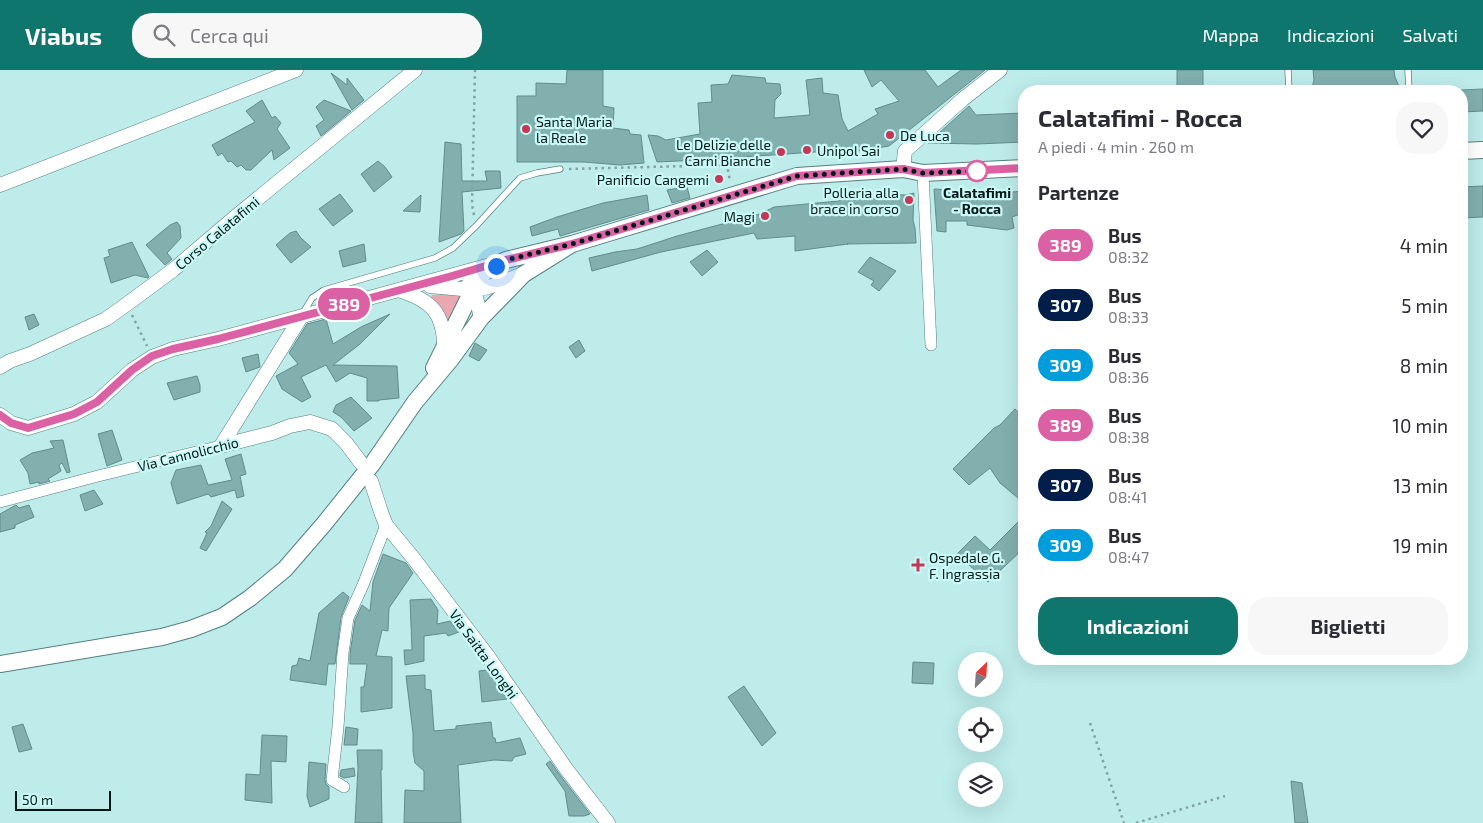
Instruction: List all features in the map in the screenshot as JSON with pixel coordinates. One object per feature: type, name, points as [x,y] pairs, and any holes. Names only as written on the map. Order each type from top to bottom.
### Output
[{"type":"main road","points":[[1468,151],[1483,150]]},
{"type":"main road","points":[[415,402],[444,349],[478,279],[486,271],[506,260],[572,244],[797,176],[903,169],[923,173],[1018,168]]},
{"type":"main road","points":[[0,664],[162,637],[191,629],[222,617],[250,598],[285,569],[324,524],[373,463],[415,402],[481,318],[524,274],[572,244]]},
{"type":"street","points":[[0,185],[296,70]]},
{"type":"street","name":"Corso Calatafimi","points":[[0,368],[10,361],[30,354],[106,319],[127,304],[173,270],[414,70]]},
{"type":"street","points":[[903,169],[905,151],[963,99],[1000,70]]},
{"type":"street","points":[[923,173],[931,346]]},
{"type":"street","points":[[0,415],[11,423],[28,428],[74,414],[97,402],[132,370],[152,356],[416,286],[506,260]]},
{"type":"street","points":[[416,286],[473,290],[489,288],[524,274]]},
{"type":"street","points":[[452,276],[463,280],[473,290],[478,302],[481,318]]},
{"type":"street","points":[[397,290],[423,300],[432,309],[441,321],[444,349]]},
{"type":"street","points":[[221,446],[300,317]]},
{"type":"street","name":"Via Cannolicchio","points":[[0,502],[310,422],[332,429],[346,443],[361,463]]},
{"type":"street","name":"Via Saitta Longhi","points":[[371,480],[386,525],[487,656],[566,770],[608,823]]},
{"type":"street","points":[[344,787],[332,780],[343,653],[348,618],[386,525]]},
{"type":"lane","points":[[1288,70],[1289,85]]},
{"type":"lane","points":[[1408,70],[1409,85]]},
{"type":"lane","points":[[300,317],[312,298],[324,290],[435,258],[453,248],[520,178],[537,172],[560,170]]},
{"type":"path","points":[[476,70],[472,205],[476,226]]},
{"type":"path","points":[[560,170],[727,165]]},
{"type":"path","points":[[127,304],[152,356]]},
{"type":"path","points":[[1090,724],[1124,823]]},
{"type":"path","points":[[1136,823],[1225,796]]},
{"type":"shaded area","points":[[432,295],[459,295],[461,301],[448,328],[430,299]]},
{"type":"building","points":[[567,70],[603,70],[603,106],[614,108],[613,128],[629,130],[630,134],[641,135],[644,163],[620,165],[584,162],[517,162],[517,96],[536,96],[536,83],[566,84]]},
{"type":"building","points":[[864,70],[925,70],[938,87],[961,70],[985,70],[889,146],[858,151],[657,162],[648,135],[658,136],[666,140],[700,134],[698,103],[712,102],[711,85],[728,84],[732,75],[765,78],[766,83],[780,84],[781,94],[775,100],[774,118],[810,115],[806,80],[822,78],[823,93],[838,95],[842,119],[848,131],[878,114],[875,109],[899,101],[881,80],[872,87]]},
{"type":"building","points":[[1177,70],[1203,70],[1203,85],[1177,85]]},
{"type":"building","points":[[1313,70],[1394,70],[1398,85],[1313,85]]},
{"type":"building","points":[[331,73],[347,85],[347,78],[364,100],[352,110]]},
{"type":"building","points":[[1483,89],[1483,111],[1468,112],[1468,90]]},
{"type":"building","points":[[262,100],[272,118],[275,116],[281,123],[277,129],[290,148],[274,160],[272,150],[251,170],[246,170],[241,165],[237,167],[231,161],[228,162],[222,153],[218,156],[212,145],[255,122],[246,111]]},
{"type":"building","points":[[324,100],[351,111],[321,136],[316,126],[324,120],[316,107]]},
{"type":"building","points":[[969,106],[976,115],[1018,113],[1018,142],[928,143]]},
{"type":"building","points":[[445,142],[461,144],[462,181],[487,181],[485,171],[500,171],[501,188],[462,192],[464,231],[461,234],[439,242]]},
{"type":"building","points":[[378,161],[392,177],[374,192],[361,174]]},
{"type":"building","points":[[1483,186],[1483,217],[1468,218],[1468,187]]},
{"type":"building","points":[[687,187],[690,198],[672,203],[667,190]]},
{"type":"building","points":[[934,189],[1001,193],[1018,192],[1018,215],[1012,217],[1014,228],[1007,230],[967,225],[967,221],[946,221],[946,232],[937,231]]},
{"type":"building","points":[[914,193],[913,220],[916,243],[847,244],[795,251],[795,236],[757,239],[754,233],[661,252],[592,271],[589,258],[637,249],[677,236],[760,214],[774,207],[839,201],[846,196],[873,199],[879,194],[906,195]]},
{"type":"building","points":[[340,194],[353,211],[333,226],[319,209]]},
{"type":"building","points":[[421,195],[420,212],[403,211]]},
{"type":"building","points":[[647,195],[649,210],[560,236],[558,229],[532,236],[530,227],[557,217],[603,203]]},
{"type":"building","points":[[177,222],[180,226],[181,238],[167,253],[172,259],[165,265],[146,245],[170,225]]},
{"type":"building","points":[[296,231],[311,247],[291,263],[276,245],[290,233]]},
{"type":"building","points":[[132,242],[149,277],[135,275],[111,283],[104,258],[110,256],[108,250]]},
{"type":"building","points":[[364,244],[366,261],[343,267],[339,251]]},
{"type":"building","points":[[707,250],[718,262],[702,276],[690,262]]},
{"type":"building","points":[[870,257],[896,271],[879,291],[871,285],[874,281],[858,272]]},
{"type":"building","points":[[34,314],[39,325],[29,330],[25,317]]},
{"type":"building","points":[[390,314],[360,344],[333,365],[397,366],[399,398],[367,401],[367,378],[350,373],[336,382],[326,365],[301,377],[311,397],[302,402],[282,389],[276,376],[298,364],[289,353],[307,324],[326,319],[333,344],[361,327]]},
{"type":"building","points":[[579,340],[585,351],[576,358],[569,347]]},
{"type":"building","points":[[475,343],[487,350],[479,361],[469,356]]},
{"type":"building","points":[[258,354],[260,367],[246,372],[242,358]]},
{"type":"building","points":[[197,376],[200,392],[174,400],[167,383]]},
{"type":"building","points":[[351,397],[372,418],[354,431],[341,417],[333,412],[336,405]]},
{"type":"building","points":[[1015,409],[1018,412],[1018,498],[1000,483],[990,468],[969,485],[953,469],[994,428],[1000,425]]},
{"type":"building","points":[[112,430],[122,460],[107,466],[98,434]]},
{"type":"building","points":[[63,440],[70,472],[67,473],[62,463],[59,465],[61,471],[48,479],[50,481],[30,484],[28,473],[20,460],[32,453],[54,448],[50,441]]},
{"type":"building","points":[[241,454],[246,474],[240,476],[244,496],[237,498],[235,490],[211,497],[208,494],[177,504],[171,483],[176,470],[201,465],[208,485],[232,480],[225,459]]},
{"type":"building","points":[[94,490],[103,504],[85,511],[80,495]]},
{"type":"building","points":[[222,501],[232,509],[206,551],[200,548],[207,533],[205,532],[211,526]]},
{"type":"building","points":[[16,505],[19,508],[29,505],[34,517],[15,525],[15,528],[0,532],[0,514]]},
{"type":"building","points":[[1018,522],[1018,554],[988,582],[957,554],[975,536],[990,550]]},
{"type":"building","points":[[383,554],[406,563],[413,573],[389,608],[388,631],[382,630],[376,656],[392,657],[392,708],[361,712],[361,687],[364,687],[367,664],[350,664],[350,654],[355,620],[362,605],[370,611],[373,582]]},
{"type":"building","points":[[343,592],[349,597],[341,617],[335,664],[328,664],[326,685],[290,680],[292,666],[297,665],[299,658],[310,661],[319,613]]},
{"type":"building","points":[[431,599],[438,610],[437,624],[450,621],[459,632],[448,636],[446,633],[424,636],[424,661],[405,665],[404,650],[412,650],[410,600]]},
{"type":"building","points":[[913,662],[934,663],[933,684],[912,683]]},
{"type":"building","points":[[487,670],[507,699],[482,702],[479,671]]},
{"type":"building","points":[[425,675],[425,689],[431,690],[434,731],[456,729],[456,726],[491,722],[493,738],[495,738],[496,743],[520,738],[526,754],[514,757],[512,761],[494,760],[458,765],[461,823],[404,823],[405,790],[424,791],[424,771],[415,763],[413,751],[413,733],[406,676]]},
{"type":"building","points":[[744,686],[776,733],[762,746],[728,697]]},
{"type":"building","points":[[23,724],[32,749],[19,752],[12,727]]},
{"type":"building","points":[[346,727],[358,729],[357,745],[344,745]]},
{"type":"building","points":[[262,735],[287,736],[286,762],[271,761],[272,803],[245,800],[246,774],[260,775]]},
{"type":"building","points":[[357,750],[382,750],[382,823],[355,823]]},
{"type":"building","points":[[550,761],[590,814],[569,816],[565,791],[546,764]]},
{"type":"building","points":[[309,762],[326,764],[325,780],[329,787],[329,799],[310,807],[307,796]]},
{"type":"building","points":[[354,768],[355,776],[344,778],[340,776],[341,770]]},
{"type":"building","points":[[1291,781],[1302,783],[1308,823],[1295,823]]},
{"type":"bus line","name":"389","points":[[0,415],[11,423],[28,428],[74,414],[97,402],[132,370],[152,356],[173,349],[218,339],[532,253],[572,244],[797,176],[903,169],[923,173],[1018,168]]},
{"type":"place","name":"Santa Maria la Reale","points":[[526,129]]},
{"type":"place","name":"De Luca","points":[[890,135]]},
{"type":"place","name":"Unipol Sai","points":[[807,150]]},
{"type":"place","name":"Le Delizie delle Carni Bianche","points":[[781,152]]},
{"type":"place","name":"Calatafimi - Rocca","points":[[977,171]]},
{"type":"place","name":"Panificio Cangemi","points":[[719,179]]},
{"type":"place","name":"Polleria alla brace in corso","points":[[909,200]]},
{"type":"place","name":"Magi","points":[[765,216]]},
{"type":"place","name":"Ospedale G. F. Ingrassia","points":[[918,565]]},
{"type":"route","points":[[496,266],[506,260],[572,244],[797,176],[903,169],[923,173],[977,171]]}]
